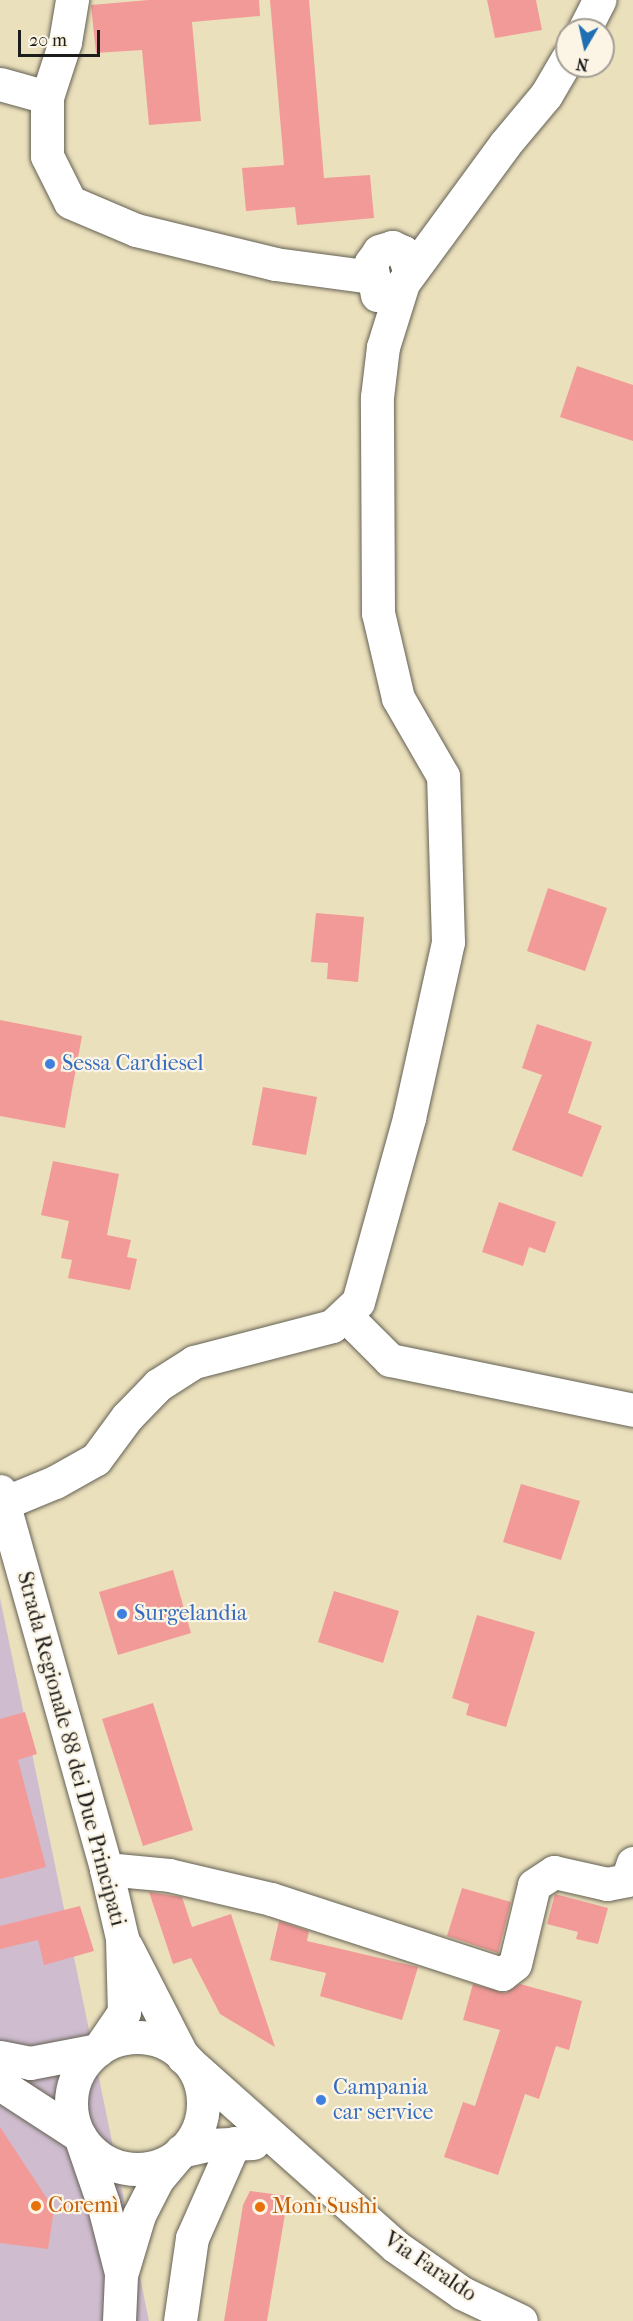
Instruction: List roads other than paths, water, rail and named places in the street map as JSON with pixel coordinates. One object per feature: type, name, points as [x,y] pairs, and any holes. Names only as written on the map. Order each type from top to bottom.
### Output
[{"type":"street","points":[[72,0],[64,42],[47,96],[46,156],[70,202],[136,230],[275,264],[389,270],[452,216],[546,95],[556,78]]},
{"type":"street","points":[[590,18],[599,0]]},
{"type":"street","points":[[0,84],[47,96]]},
{"type":"street","points":[[2,1497],[55,1482],[96,1459],[127,1417],[158,1384],[194,1362],[332,1326],[346,1316],[358,1302],[409,1118],[448,942],[443,776],[398,698],[378,613],[377,397],[389,270]]},
{"type":"street","points":[[346,1316],[390,1360],[633,1410]]},
{"type":"street","name":"Strada Regionale 88 dei Due Principati","points":[[2,1497],[106,1869],[122,1938],[124,2012],[98,2050],[82,2067],[73,2087],[73,2119],[103,2203],[121,2275]]},
{"type":"street","points":[[106,1869],[169,1875],[271,1899],[502,1974],[515,1964],[534,1885],[554,1872],[607,1884],[627,1880],[633,1863]]},
{"type":"street","name":"Strada Regionale 88 dei Due Principati","points":[[119,2321],[121,2275],[139,2215],[156,2181],[196,2132],[202,2105],[197,2077],[183,2057],[122,1938]]},
{"type":"street","name":"Strada Regionale 88 dei Due Principati","points":[[98,2050],[116,2041],[147,2038],[167,2045],[183,2057]]},
{"type":"street","points":[[0,2057],[30,2063],[98,2050]]},
{"type":"street","name":"Via Faraldo","points":[[183,2057],[395,2246],[462,2293],[521,2321]]},
{"type":"street","points":[[0,2084],[80,2136]]},
{"type":"street","name":"Strada Regionale 88 dei Due Principati","points":[[80,2136],[104,2160],[125,2168],[157,2165],[181,2151]]},
{"type":"street","points":[[181,2151],[249,2142],[293,2155]]},
{"type":"street","points":[[180,2321],[192,2238],[234,2143]]},
{"type":"place","name":"Sessa Cardiesel","points":[[50,1064]]},
{"type":"place","name":"Surgelandia","points":[[122,1614]]},
{"type":"place","name":"Campania car service","points":[[321,2100]]},
{"type":"place","name":"Coremì","points":[[36,2206]]},
{"type":"place","name":"Moni Sushi","points":[[260,2207]]}]
